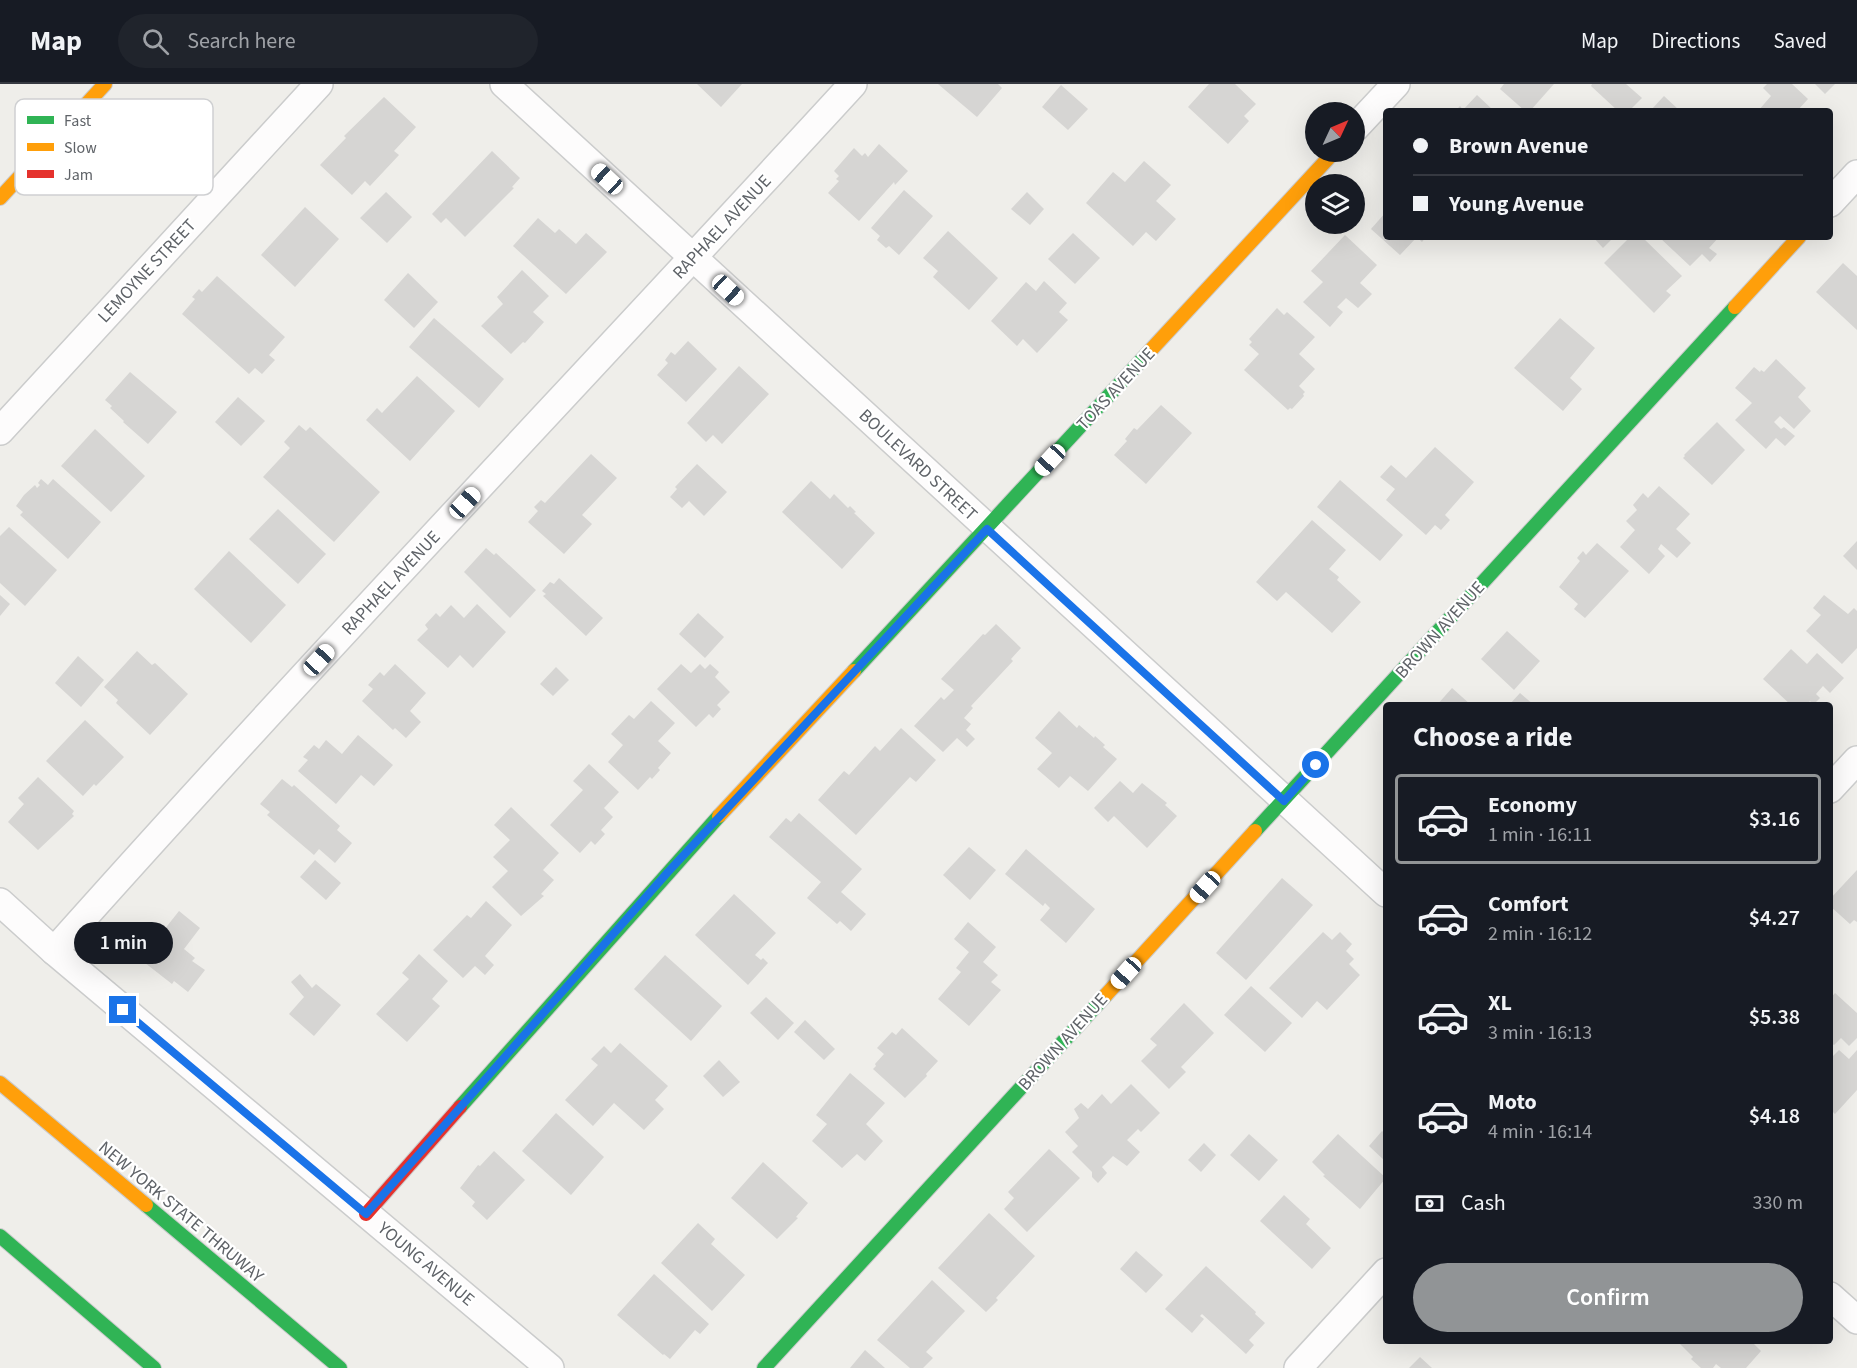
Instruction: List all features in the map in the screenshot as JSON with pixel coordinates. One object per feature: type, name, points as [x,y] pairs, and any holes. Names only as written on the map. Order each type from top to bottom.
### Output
[{"type":"main road","points":[[91,99],[105,84]]},
{"type":"main road","name":"TOAS AVENUE","points":[[366,1214],[668,872],[1325,162]]},
{"type":"main road","points":[[0,198],[15,182]]},
{"type":"main road","name":"BROWN AVENUE","points":[[764,1368],[1796,240]]},
{"type":"main road","name":"NEW YORK STATE THRUWAY","points":[[0,1083],[340,1368]]},
{"type":"main road","points":[[0,1236],[154,1368]]},
{"type":"street","name":"LEMOYNE STREET","points":[[0,431],[319,84]]},
{"type":"street","name":"BOULEVARD STREET","points":[[504,84],[1383,890]]},
{"type":"street","name":"RAPHAEL AVENUE","points":[[54,951],[188,800],[693,259],[853,84]]},
{"type":"street","points":[[1365,117],[1396,84]]},
{"type":"street","points":[[1833,200],[1857,174]]},
{"type":"street","points":[[1833,786],[1857,760]]},
{"type":"street","name":"YOUNG AVENUE","points":[[0,902],[54,951],[550,1368]]},
{"type":"street","points":[[1298,1368],[1383,1275]]},
{"type":"street","points":[[1833,1299],[1857,1320]]},
{"type":"building","points":[[697,84],[742,84],[721,107]]},
{"type":"building","points":[[938,84],[998,84],[1002,88],[977,117]]},
{"type":"building","points":[[1209,84],[1235,84],[1256,104],[1244,116],[1249,121],[1228,144],[1188,107]]},
{"type":"building","points":[[1504,84],[1554,84],[1533,108],[1522,108],[1500,89]]},
{"type":"building","points":[[1592,84],[1626,84],[1642,98],[1632,108],[1615,108],[1591,86]]},
{"type":"building","points":[[1767,84],[1792,84],[1808,99],[1800,108],[1761,108],[1771,96],[1763,88]]},
{"type":"building","points":[[1815,84],[1835,84],[1825,94]]},
{"type":"building","points":[[1061,85],[1088,109],[1068,130],[1042,107]]},
{"type":"building","points":[[1477,95],[1491,108],[1465,108]]},
{"type":"building","points":[[1664,96],[1677,108],[1653,108]]},
{"type":"building","points":[[384,97],[416,127],[394,151],[399,155],[370,186],[365,181],[352,195],[320,165],[346,138],[344,136]]},
{"type":"building","points":[[879,144],[908,171],[895,185],[894,182],[859,221],[828,193],[839,181],[836,179],[839,176],[834,171],[854,148],[862,156],[865,153],[868,157]]},
{"type":"building","points":[[492,151],[520,178],[512,187],[514,188],[465,237],[446,218],[441,223],[432,214]]},
{"type":"building","points":[[1144,161],[1171,185],[1156,201],[1176,219],[1156,241],[1146,232],[1133,246],[1086,203],[1113,172],[1125,182]]},
{"type":"building","points":[[904,190],[933,216],[899,255],[889,246],[886,248],[877,240],[880,236],[871,228]]},
{"type":"building","points":[[386,192],[412,217],[387,243],[360,218]]},
{"type":"building","points":[[1027,192],[1044,209],[1030,225],[1011,209]]},
{"type":"building","points":[[305,207],[339,239],[295,287],[261,255]]},
{"type":"building","points":[[1383,215],[1383,240],[1371,229]]},
{"type":"building","points":[[538,218],[555,233],[559,229],[576,244],[586,233],[607,252],[566,294],[513,246]]},
{"type":"building","points":[[948,231],[998,278],[969,310],[933,277],[938,271],[923,258]]},
{"type":"building","points":[[1073,233],[1100,258],[1075,284],[1048,259]]},
{"type":"building","points":[[1345,235],[1377,265],[1360,283],[1372,294],[1358,308],[1346,298],[1337,307],[1343,312],[1330,327],[1303,302],[1323,282],[1311,271]]},
{"type":"building","points":[[1383,240],[1414,240],[1400,255]]},
{"type":"building","points":[[1596,240],[1611,240],[1603,248]]},
{"type":"building","points":[[1627,240],[1645,240],[1682,276],[1666,291],[1671,295],[1654,313],[1604,263]]},
{"type":"building","points":[[1662,240],[1716,240],[1709,248],[1717,254],[1710,262],[1702,254],[1690,266]]},
{"type":"building","points":[[1843,263],[1857,276],[1857,330],[1816,292]]},
{"type":"building","points":[[522,270],[549,296],[533,312],[544,322],[525,343],[523,342],[511,354],[481,326],[503,304],[497,297]]},
{"type":"building","points":[[408,273],[438,302],[414,328],[384,300]]},
{"type":"building","points":[[217,276],[285,337],[269,355],[275,360],[262,374],[255,368],[249,374],[182,314],[195,299],[192,297],[199,289],[202,292]]},
{"type":"building","points":[[1044,281],[1067,303],[1059,312],[1068,320],[1037,353],[1023,339],[1017,346],[991,321],[1026,282],[1036,291]]},
{"type":"building","points":[[1277,308],[1284,315],[1287,312],[1315,337],[1299,354],[1315,369],[1299,386],[1305,392],[1304,396],[1292,409],[1288,410],[1244,370],[1259,354],[1249,345],[1252,342],[1249,339]]},
{"type":"building","points":[[434,318],[504,379],[479,408],[409,347]]},
{"type":"building","points":[[1560,318],[1595,348],[1570,378],[1582,389],[1563,411],[1514,368]]},
{"type":"building","points":[[688,341],[717,369],[686,402],[657,375],[668,363],[665,360],[671,352],[675,355]]},
{"type":"building","points":[[1776,359],[1806,388],[1798,397],[1811,411],[1794,429],[1780,416],[1774,422],[1781,429],[1784,427],[1795,436],[1785,446],[1776,438],[1766,449],[1735,420],[1752,403],[1735,388],[1754,367],[1764,372]]},
{"type":"building","points":[[739,366],[769,394],[722,444],[713,435],[706,442],[687,423]]},
{"type":"building","points":[[130,372],[177,412],[148,444],[123,422],[105,400]]},
{"type":"building","points":[[417,376],[455,411],[410,461],[366,420],[377,408],[382,413]]},
{"type":"building","points":[[238,397],[265,421],[241,446],[215,422]]},
{"type":"building","points":[[1161,405],[1192,433],[1146,484],[1114,455],[1127,441],[1125,439],[1134,428],[1137,430]]},
{"type":"building","points":[[1717,422],[1745,450],[1712,485],[1683,458]]},
{"type":"building","points":[[299,425],[306,431],[310,427],[380,492],[334,542],[263,477],[290,448],[284,442]]},
{"type":"building","points":[[95,429],[145,476],[111,512],[61,466]]},
{"type":"building","points":[[1435,447],[1474,482],[1445,515],[1450,520],[1441,530],[1435,525],[1426,535],[1386,500],[1395,489],[1380,477],[1391,465],[1406,478]]},
{"type":"building","points":[[591,454],[617,478],[582,515],[592,524],[564,554],[528,522],[538,511],[534,507],[541,500],[545,503]]},
{"type":"building","points":[[697,464],[727,492],[704,516],[689,501],[682,508],[670,497],[677,489],[675,487]]},
{"type":"building","points":[[41,479],[48,485],[53,479],[101,522],[68,559],[20,515],[23,512],[16,506],[35,485],[37,488],[40,485],[38,483]]},
{"type":"building","points":[[1340,480],[1403,535],[1380,561],[1317,507]]},
{"type":"building","points":[[811,481],[830,499],[834,494],[848,508],[850,506],[856,512],[854,513],[875,533],[842,569],[782,512]]},
{"type":"building","points":[[1659,486],[1690,514],[1676,529],[1691,543],[1677,558],[1661,544],[1658,549],[1665,556],[1649,574],[1620,547],[1635,530],[1626,521],[1637,510],[1633,505],[1643,493],[1648,498]]},
{"type":"building","points":[[278,509],[326,554],[298,584],[249,539]]},
{"type":"building","points":[[1312,520],[1346,550],[1329,569],[1339,577],[1337,580],[1361,602],[1332,633],[1286,592],[1277,601],[1256,582]]},
{"type":"building","points":[[9,527],[57,570],[25,606],[0,583],[0,536]]},
{"type":"building","points":[[1857,541],[1857,570],[1843,556]]},
{"type":"building","points":[[1597,543],[1629,571],[1585,618],[1574,609],[1578,604],[1559,587],[1580,561],[1577,558],[1583,551],[1586,555]]},
{"type":"building","points":[[486,548],[494,555],[496,553],[536,590],[510,618],[464,572]]},
{"type":"building","points":[[229,551],[286,605],[251,643],[194,589]]},
{"type":"building","points":[[559,578],[603,618],[586,636],[543,596],[546,594],[542,591],[550,582],[554,584]]},
{"type":"building","points":[[0,595],[10,604],[0,616]]},
{"type":"building","points":[[1824,595],[1848,614],[1854,608],[1857,611],[1857,648],[1842,664],[1806,631],[1821,615],[1813,608]]},
{"type":"building","points":[[477,604],[506,632],[473,668],[460,655],[448,668],[417,640],[428,629],[425,625],[436,613],[440,617],[451,605],[464,618]]},
{"type":"building","points":[[698,613],[724,637],[705,658],[679,634]]},
{"type":"building","points":[[996,624],[1021,648],[1011,659],[1013,661],[971,706],[973,708],[964,718],[971,724],[966,730],[975,739],[967,747],[957,738],[943,752],[914,726],[941,697],[944,700],[954,690],[941,679],[983,634],[985,635]]},
{"type":"building","points":[[1507,631],[1540,661],[1514,690],[1481,659]]},
{"type":"building","points":[[1791,649],[1807,664],[1817,653],[1844,678],[1830,693],[1823,686],[1816,694],[1820,698],[1816,702],[1788,702],[1763,679]]},
{"type":"building","points":[[137,651],[152,665],[155,663],[188,694],[150,735],[116,703],[118,700],[104,687]]},
{"type":"building","points":[[78,656],[104,680],[81,707],[55,683]]},
{"type":"building","points":[[395,664],[426,693],[410,711],[421,722],[406,738],[395,728],[393,730],[362,701],[373,689],[368,685],[380,672],[384,676]]},
{"type":"building","points":[[681,664],[691,673],[700,664],[705,669],[710,664],[719,672],[715,677],[730,692],[717,705],[721,709],[713,718],[709,714],[696,727],[657,689]]},
{"type":"building","points":[[556,667],[569,680],[553,696],[540,684]]},
{"type":"building","points":[[1452,688],[1468,702],[1440,702]]},
{"type":"building","points":[[1520,693],[1530,702],[1512,702]]},
{"type":"building","points":[[651,701],[675,723],[658,741],[671,753],[652,779],[650,777],[638,790],[608,762],[623,745],[611,734],[629,715],[634,719]]},
{"type":"building","points":[[1059,711],[1077,728],[1079,725],[1094,738],[1095,736],[1105,745],[1103,747],[1117,759],[1088,791],[1070,776],[1059,788],[1037,769],[1052,753],[1035,738]]},
{"type":"building","points":[[85,720],[124,757],[83,796],[46,761]]},
{"type":"building","points":[[901,728],[936,760],[916,782],[910,777],[856,835],[818,800],[844,771],[849,775],[875,746],[880,751]]},
{"type":"building","points":[[358,735],[393,765],[374,786],[361,775],[336,804],[298,771],[308,760],[303,757],[314,745],[319,749],[326,740],[342,754]]},
{"type":"building","points":[[589,764],[619,792],[604,808],[613,817],[601,830],[605,834],[595,845],[591,841],[580,853],[550,825],[583,790],[573,781]]},
{"type":"building","points":[[38,777],[74,811],[72,814],[74,816],[38,850],[8,822],[24,804],[18,798]]},
{"type":"building","points":[[282,779],[292,787],[294,785],[340,826],[337,830],[352,843],[335,863],[319,849],[314,855],[267,815],[270,812],[260,804]]},
{"type":"building","points":[[1120,781],[1133,793],[1142,783],[1167,803],[1165,805],[1177,816],[1147,848],[1114,816],[1108,822],[1094,808]]},
{"type":"building","points":[[511,807],[559,853],[543,870],[554,880],[541,894],[544,896],[521,916],[492,887],[508,871],[493,857],[510,840],[494,825]]},
{"type":"building","points":[[799,813],[862,869],[841,892],[866,914],[851,931],[840,921],[837,924],[807,898],[821,882],[769,837],[786,818],[791,822]]},
{"type":"building","points":[[969,847],[996,870],[970,900],[943,875]]},
{"type":"building","points":[[1026,849],[1095,909],[1066,943],[1040,920],[1050,908],[1045,903],[1043,906],[1005,874]]},
{"type":"building","points":[[315,860],[341,883],[326,900],[300,877]]},
{"type":"building","points":[[1857,870],[1857,922],[1854,920],[1850,924],[1833,909],[1833,896]]},
{"type":"building","points":[[1282,878],[1313,905],[1246,980],[1216,953]]},
{"type":"building","points":[[734,894],[776,933],[755,955],[768,963],[748,985],[695,935]]},
{"type":"building","points":[[486,901],[512,925],[485,956],[494,965],[485,975],[475,966],[463,978],[433,950],[467,915],[471,918]]},
{"type":"building","points":[[179,911],[200,928],[184,949],[195,958],[192,961],[205,970],[188,992],[174,981],[172,984],[140,959],[139,954],[160,927],[164,930]]},
{"type":"building","points":[[968,922],[996,947],[983,962],[998,975],[991,982],[1001,990],[969,1026],[938,999],[961,972],[956,968],[969,952],[954,939]]},
{"type":"building","points":[[1323,932],[1332,940],[1340,932],[1352,944],[1346,951],[1354,959],[1349,964],[1360,975],[1327,1010],[1317,1001],[1302,1018],[1269,988]]},
{"type":"building","points":[[419,954],[448,981],[432,999],[440,1006],[407,1042],[376,1014],[409,979],[402,973]]},
{"type":"building","points":[[665,955],[722,1006],[691,1041],[634,989]]},
{"type":"building","points":[[300,974],[312,988],[316,984],[341,1005],[314,1036],[289,1014],[304,997],[291,982]]},
{"type":"building","points":[[1251,986],[1292,1023],[1265,1052],[1224,1015]]},
{"type":"building","points":[[1835,993],[1857,1013],[1857,1038],[1849,1046],[1841,1038],[1833,1044],[1833,995]]},
{"type":"building","points":[[766,997],[794,1023],[778,1040],[750,1013]]},
{"type":"building","points":[[1184,1003],[1214,1033],[1181,1067],[1186,1072],[1169,1089],[1141,1061],[1157,1045],[1150,1039]]},
{"type":"building","points":[[805,1020],[835,1049],[824,1060],[794,1032]]},
{"type":"building","points":[[902,1028],[938,1061],[905,1098],[873,1069],[884,1054],[877,1048],[892,1032],[896,1035]]},
{"type":"building","points":[[620,1043],[668,1086],[655,1100],[664,1109],[644,1130],[614,1103],[593,1126],[565,1100],[598,1065],[591,1059],[604,1046],[611,1053]]},
{"type":"building","points":[[1839,1050],[1849,1059],[1857,1050],[1857,1090],[1835,1114],[1833,1112],[1833,1056]]},
{"type":"building","points":[[719,1060],[740,1082],[723,1097],[703,1076]]},
{"type":"building","points":[[850,1073],[885,1103],[866,1124],[883,1141],[865,1161],[857,1154],[842,1168],[812,1141],[827,1124],[816,1115]]},
{"type":"building","points":[[1131,1084],[1160,1113],[1141,1132],[1138,1129],[1127,1140],[1140,1152],[1127,1166],[1113,1156],[1102,1167],[1107,1173],[1098,1183],[1092,1177],[1092,1172],[1072,1152],[1078,1146],[1065,1132],[1079,1118],[1074,1109],[1081,1103],[1088,1109],[1102,1094],[1111,1104]]},
{"type":"building","points":[[556,1113],[604,1157],[571,1195],[522,1151]]},
{"type":"building","points":[[1382,1131],[1383,1132],[1383,1159],[1369,1146]]},
{"type":"building","points":[[1249,1134],[1278,1160],[1259,1181],[1230,1155]]},
{"type":"building","points":[[1338,1134],[1383,1175],[1383,1182],[1360,1209],[1323,1176],[1325,1175],[1312,1162]]},
{"type":"building","points":[[1204,1143],[1216,1155],[1201,1172],[1188,1160]]},
{"type":"building","points":[[1049,1149],[1080,1178],[1027,1232],[1004,1209],[1014,1198],[1008,1192]]},
{"type":"building","points":[[494,1151],[525,1180],[487,1220],[472,1206],[475,1202],[460,1188],[478,1165],[480,1166]]},
{"type":"building","points":[[763,1162],[808,1203],[796,1217],[798,1218],[777,1239],[731,1198]]},
{"type":"building","points":[[1284,1195],[1310,1219],[1306,1224],[1331,1248],[1312,1269],[1260,1221]]},
{"type":"building","points":[[989,1213],[1035,1256],[986,1312],[938,1268]]},
{"type":"building","points":[[698,1223],[715,1239],[711,1244],[745,1275],[712,1311],[661,1263]]},
{"type":"building","points":[[1136,1251],[1163,1275],[1146,1293],[1120,1269]]},
{"type":"building","points":[[1206,1266],[1265,1323],[1249,1340],[1254,1345],[1246,1354],[1202,1314],[1200,1316],[1204,1319],[1192,1333],[1165,1309]]},
{"type":"building","points":[[654,1274],[709,1324],[700,1334],[695,1330],[670,1359],[617,1315]]},
{"type":"building","points":[[932,1280],[965,1311],[926,1352],[933,1358],[923,1368],[910,1368],[877,1340]]},
{"type":"building","points":[[1680,1344],[1754,1344],[1761,1351],[1746,1368],[1721,1368],[1716,1364],[1713,1368],[1701,1368],[1691,1359],[1693,1357]]},
{"type":"building","points":[[865,1350],[885,1368],[850,1368]]},
{"type":"building","points":[[1420,1357],[1432,1368],[1409,1368]]},
{"type":"traffic: fast","points":[[1255,831],[1735,307]]},
{"type":"traffic: fast","points":[[854,671],[1149,352]]},
{"type":"traffic: fast","points":[[460,1107],[719,816]]},
{"type":"traffic: fast","points":[[764,1368],[1105,996]]},
{"type":"traffic: fast","points":[[146,1205],[340,1368]]},
{"type":"traffic: fast","points":[[0,1236],[154,1368]]},
{"type":"traffic: slow","points":[[91,99],[105,84]]},
{"type":"traffic: slow","points":[[1149,352],[1325,162]]},
{"type":"traffic: slow","points":[[0,198],[15,182]]},
{"type":"traffic: slow","points":[[1735,307],[1796,240]]},
{"type":"traffic: slow","points":[[719,816],[854,671]]},
{"type":"traffic: slow","points":[[1105,996],[1255,831]]},
{"type":"traffic: slow","points":[[0,1083],[146,1205]]},
{"type":"traffic: jam","points":[[366,1214],[460,1107]]},
{"type":"route","points":[[123,1010],[366,1214],[668,872],[987,529],[1284,801],[1316,765]]}]
